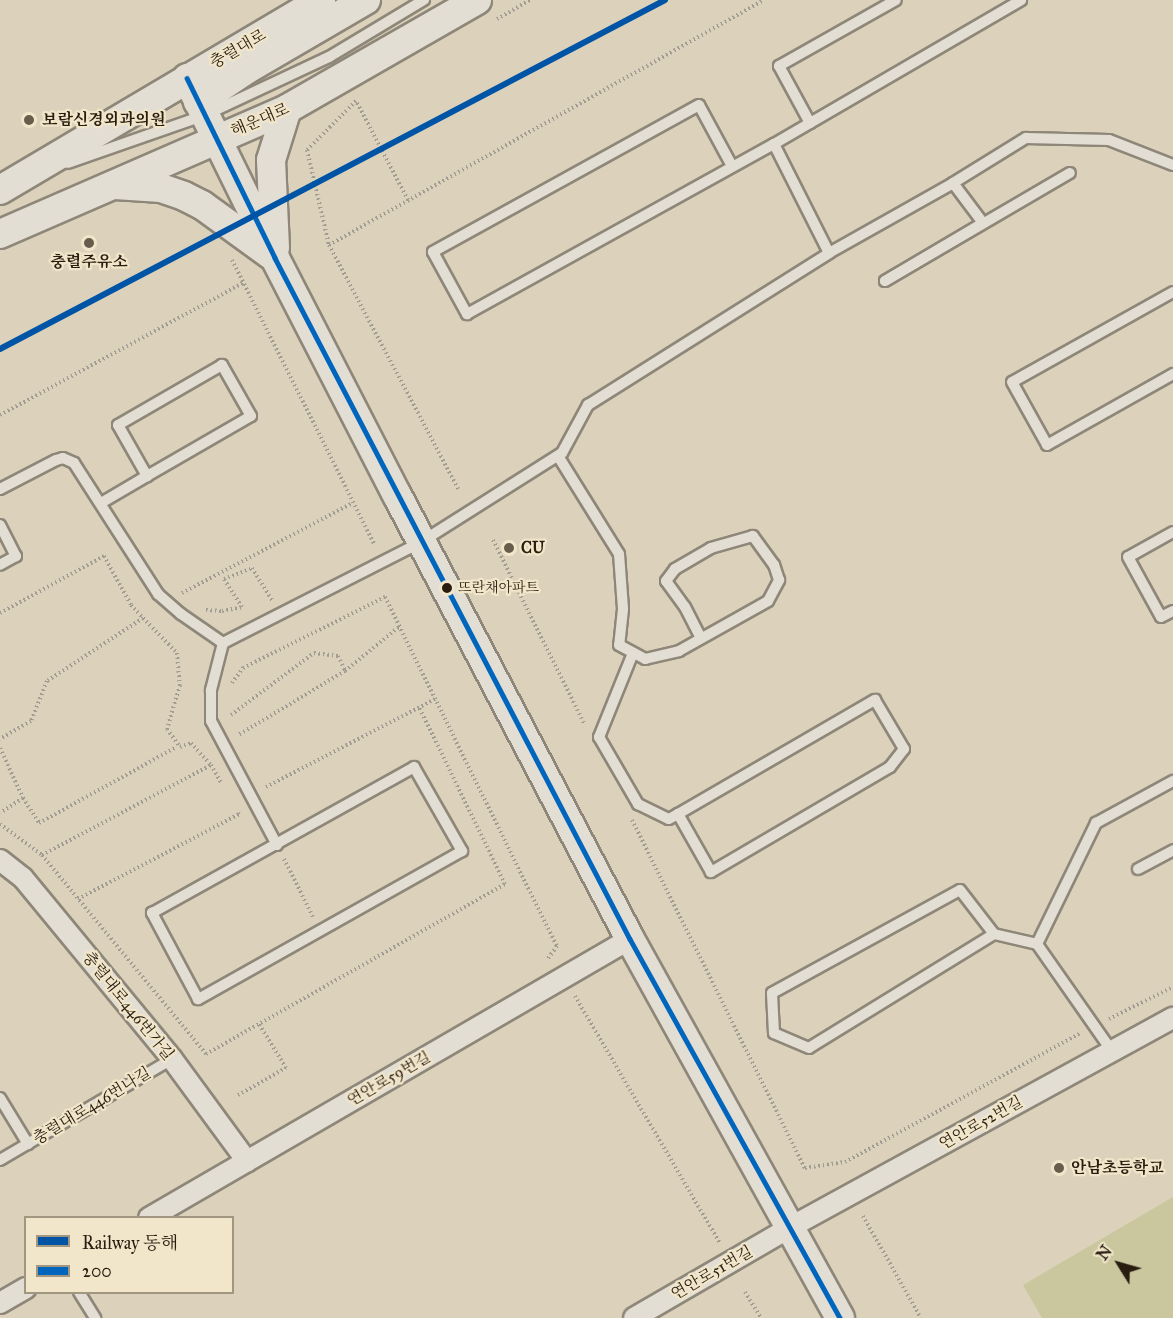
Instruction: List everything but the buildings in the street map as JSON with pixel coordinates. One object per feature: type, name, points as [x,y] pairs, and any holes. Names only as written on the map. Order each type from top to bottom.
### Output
[{"type":"main road","name":"충렬대로","points":[[11,185],[202,108],[321,0]]},
{"type":"main road","points":[[366,0],[246,70],[202,108],[275,258],[421,542],[630,939],[840,1318]]},
{"type":"main road","name":"해운대로","points":[[0,234],[112,185],[202,108],[287,109],[477,0]]},
{"type":"main road","points":[[275,258],[271,160],[287,109]]},
{"type":"main road","points":[[112,185],[161,188],[184,196],[202,205],[275,258]]},
{"type":"street","name":"충렬대로446번가길","points":[[0,860],[23,878],[172,1059],[247,1161]]},
{"type":"street","name":"연안로59번길","points":[[151,1216],[630,939]]},
{"type":"street","name":"연안로52번길","points":[[789,1228],[1173,1018]]},
{"type":"street","name":"연안로51번길","points":[[634,1318],[789,1228]]},
{"type":"street","points":[[0,1303],[24,1289]]},
{"type":"lane","points":[[11,185],[329,57],[424,0]]},
{"type":"lane","points":[[810,123],[779,66],[896,0]]},
{"type":"lane","points":[[732,166],[699,105],[433,252],[467,314],[774,144],[1022,0]]},
{"type":"lane","points":[[277,845],[211,721],[211,690],[224,642],[421,542],[558,456],[562,453],[588,405],[829,253],[953,183],[1026,138],[1109,140],[1173,165]]},
{"type":"lane","points":[[774,144],[829,253]]},
{"type":"lane","points":[[953,183],[983,223],[885,281],[1070,173]]},
{"type":"lane","points":[[1173,292],[1012,382],[1047,445],[1173,374]]},
{"type":"lane","points":[[101,503],[251,416],[222,364],[118,425],[147,476]]},
{"type":"lane","points":[[558,456],[619,554],[623,609],[619,645],[645,659],[679,651],[700,637],[768,601],[779,580],[774,565],[753,536],[711,549],[675,569],[666,581],[685,607],[700,637]]},
{"type":"lane","points":[[0,489],[46,463],[63,458],[78,467],[158,594],[181,614],[224,642]]},
{"type":"lane","points":[[0,525],[16,556],[0,565]]},
{"type":"lane","points":[[1173,532],[1128,557],[1161,617],[1173,611]]},
{"type":"lane","points":[[633,653],[599,737],[638,804],[669,819],[875,700],[904,749],[890,767],[711,872],[678,814]]},
{"type":"lane","points":[[414,767],[462,851],[320,932],[198,999],[152,913],[414,767]]},
{"type":"lane","points":[[1037,944],[1096,823],[1173,781]]},
{"type":"lane","points":[[1138,869],[1173,850]]},
{"type":"lane","points":[[994,934],[809,1048],[774,1033],[772,993],[960,891],[994,934],[1037,944],[1112,1052]]},
{"type":"lane","name":"충렬대로446번나길","points":[[0,1098],[28,1144],[172,1059]]},
{"type":"lane","points":[[0,1160],[28,1144]]},
{"type":"lane","points":[[80,1294],[94,1318]]},
{"type":"path","points":[[329,245],[764,0]]},
{"type":"path","points":[[408,200],[356,101],[308,150],[329,245],[459,491]]},
{"type":"path","points":[[227,251],[376,545],[366,551]]},
{"type":"path","points":[[0,415],[243,283]]},
{"type":"path","points":[[186,599],[179,594],[353,503]]},
{"type":"path","points":[[493,540],[588,732]]},
{"type":"path","points":[[0,613],[104,556],[131,605],[177,652],[180,685],[167,729],[180,747],[191,743],[211,765],[228,795]]},
{"type":"path","points":[[199,609],[222,611],[242,607],[224,579],[252,568],[275,603]]},
{"type":"path","points":[[225,692],[243,668],[385,597],[557,946]]},
{"type":"path","points":[[0,739],[31,721],[47,681],[143,618]]},
{"type":"path","points":[[236,736],[345,670],[400,626]]},
{"type":"path","points":[[231,715],[314,653],[338,656],[345,670]]},
{"type":"path","points":[[258,779],[265,788],[435,699]]},
{"type":"path","points":[[229,707],[238,744]]},
{"type":"path","points":[[0,748],[23,798],[39,823],[175,748]]},
{"type":"path","points":[[0,824],[42,855],[211,765]]},
{"type":"path","points":[[0,813],[23,798]]},
{"type":"path","points":[[78,898],[239,814],[234,804]]},
{"type":"path","points":[[631,817],[805,1168],[845,1162],[1094,1026],[1173,987]]},
{"type":"path","points":[[277,845],[320,932]]},
{"type":"path","points":[[574,993],[725,1252]]},
{"type":"path","points":[[238,1095],[286,1068],[259,1024]]},
{"type":"path","points":[[863,1216],[921,1318]]},
{"type":"path","points":[[745,1292],[761,1318]]},
{"type":"shaded area","points":[[1173,1197],[1173,1318],[1042,1318],[1023,1285]]},
{"type":"rail line","name":"동해","points":[[0,349],[665,0]]},
{"type":"transit line","name":"200","points":[[187,78],[275,258],[630,939],[840,1318]]},
{"type":"place","name":"보람신경외과의원","points":[[29,120]]},
{"type":"place","name":"충렬주유소","points":[[89,243]]},
{"type":"place","name":"CU","points":[[509,548]]},
{"type":"place","name":"뜨란채아파트","points":[[447,588]]},
{"type":"place","name":"안남초등학교","points":[[1059,1168]]}]
